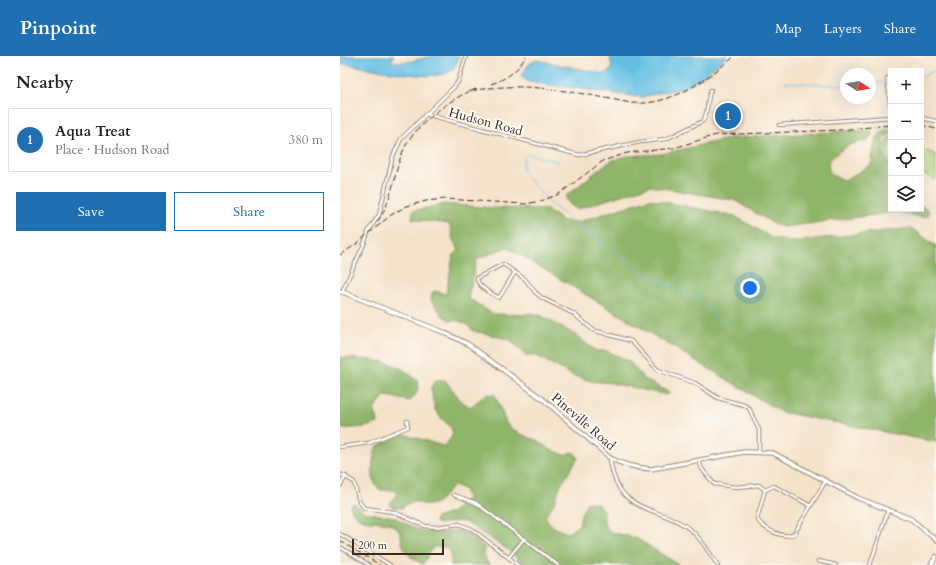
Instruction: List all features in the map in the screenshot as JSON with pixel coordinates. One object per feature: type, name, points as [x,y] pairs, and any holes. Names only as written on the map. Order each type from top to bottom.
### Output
[{"type":"main road","name":"Pineville Road","points":[[341,292],[443,332],[468,344],[544,400],[610,458],[636,468],[651,469],[744,452],[759,452],[780,456],[825,482],[858,498],[911,520],[936,540]]},
{"type":"main road","points":[[931,565],[936,558]]},
{"type":"street","points":[[341,292],[364,244],[369,230],[379,214],[400,139],[458,82],[466,56]]},
{"type":"street","points":[[887,78],[890,104]]},
{"type":"street","name":"Hudson Road","points":[[424,114],[579,154],[640,142],[666,139],[679,134],[703,121],[707,107],[707,97],[711,90]]},
{"type":"street","points":[[779,125],[888,117]]},
{"type":"street","points":[[924,119],[936,121]]},
{"type":"street","points":[[515,272],[499,298],[480,286],[477,281],[482,275],[503,264],[515,272],[525,279],[535,292],[542,298],[574,314],[593,330],[631,341],[658,370],[695,383],[718,398],[744,405],[749,408],[759,430],[759,452]]},
{"type":"street","points":[[340,447],[369,443],[408,427],[407,421]]},
{"type":"street","points":[[610,458],[611,468],[621,490],[630,500],[641,508],[675,521],[692,530],[700,538],[718,565]]},
{"type":"street","points":[[699,461],[702,469],[714,484],[736,487],[759,485],[765,490]]},
{"type":"street","points":[[340,474],[346,476],[354,482],[359,501],[364,508],[394,512],[425,526],[436,527],[459,524],[472,529],[518,565]]},
{"type":"street","points":[[340,486],[346,476]]},
{"type":"street","points":[[765,490],[757,519],[763,526],[784,535],[794,534],[825,482]]},
{"type":"street","points":[[765,490],[774,486],[811,506]]},
{"type":"street","points":[[454,495],[476,504],[558,565]]},
{"type":"street","points":[[870,565],[888,510]]},
{"type":"street","points":[[340,534],[390,565]]},
{"type":"street","points":[[509,557],[524,539]]},
{"type":"street","points":[[340,547],[369,565]]},
{"type":"street","points":[[818,561],[836,565]]},
{"type":"green space","points":[[888,129],[888,136],[883,138],[882,147],[884,158],[888,165],[888,212],[896,212],[784,227],[774,224],[734,200],[650,186],[577,209],[567,201],[566,198],[566,196],[603,166],[613,160],[627,156],[662,154],[731,138],[869,130],[873,133],[867,142],[851,144],[829,161],[828,165],[832,174],[845,180],[871,165],[877,137]]},
{"type":"green space","points":[[888,139],[888,163],[884,155],[885,143]]},
{"type":"green space","points":[[924,149],[936,155],[936,180],[924,174]]},
{"type":"green space","points":[[650,199],[735,216],[772,238],[790,242],[911,228],[936,246],[936,442],[781,412],[507,247],[477,259],[468,298],[493,314],[522,315],[531,313],[542,316],[577,336],[596,351],[607,351],[629,361],[644,379],[670,393],[667,395],[611,383],[591,381],[574,376],[537,356],[527,356],[509,339],[473,331],[466,324],[456,320],[450,321],[442,315],[431,300],[432,293],[434,291],[446,294],[453,256],[459,250],[453,240],[449,224],[412,219],[413,211],[444,204],[492,208],[547,209],[562,221],[578,222]]},
{"type":"green space","points":[[924,207],[929,211],[928,216],[921,217],[896,212],[924,212]]},
{"type":"green space","points":[[340,357],[373,360],[392,364],[410,375],[419,383],[417,393],[410,401],[384,396],[373,411],[377,416],[378,423],[365,427],[340,429]]},
{"type":"green space","points":[[436,380],[445,380],[461,401],[470,407],[487,394],[495,395],[507,425],[518,433],[538,441],[551,450],[565,455],[571,452],[576,454],[578,458],[559,488],[555,502],[545,516],[555,528],[568,533],[579,525],[581,514],[587,502],[598,504],[604,512],[604,524],[610,532],[636,538],[679,565],[528,565],[518,559],[507,549],[465,522],[458,521],[438,524],[435,522],[436,518],[453,512],[467,498],[464,489],[454,485],[436,503],[425,505],[412,502],[402,508],[392,507],[390,504],[397,493],[393,490],[379,490],[374,480],[372,469],[377,446],[404,434],[443,446],[450,440],[452,430],[435,409],[431,387]]},
{"type":"green space","points":[[354,503],[364,512],[394,517],[414,528],[437,533],[459,530],[469,534],[484,546],[484,555],[489,565],[451,565],[451,554],[448,547],[433,547],[423,564],[412,558],[405,551],[397,528],[388,523],[363,520],[354,513],[350,506]]},
{"type":"water","points":[[340,56],[394,56],[391,61],[408,62],[432,56],[459,56],[455,66],[450,72],[437,75],[425,75],[395,72],[340,63]]},
{"type":"water","points":[[610,56],[727,56],[702,77],[682,88],[641,97],[529,82],[521,77],[529,64],[537,60],[604,74],[612,69]]},
{"type":"waterway","points":[[924,76],[930,72],[936,71]]},
{"type":"waterway","points":[[785,82],[840,86]]},
{"type":"waterway","points":[[876,84],[888,82]]},
{"type":"waterway","points":[[559,162],[528,154],[524,158],[522,169],[526,176],[549,202],[588,234],[632,262],[648,275],[697,297],[722,324]]},
{"type":"railway","points":[[491,84],[502,80],[511,74],[526,56]]},
{"type":"railway","points":[[471,91],[491,88],[531,87],[571,92],[631,103],[646,103],[674,96],[688,90],[735,56]]},
{"type":"railway","points":[[377,222],[390,197],[403,151],[415,132],[445,106],[455,99],[476,89]]},
{"type":"railway","points":[[340,255],[355,245],[391,215],[407,206],[426,201],[445,199],[525,204],[541,201],[559,194],[603,161],[627,153],[674,148],[716,135],[840,130],[888,125]]},
{"type":"railway","points":[[924,126],[936,129]]},
{"type":"railway","points":[[340,541],[380,565]]},
{"type":"place","name":"Aqua Treat","points":[[728,116]]}]
